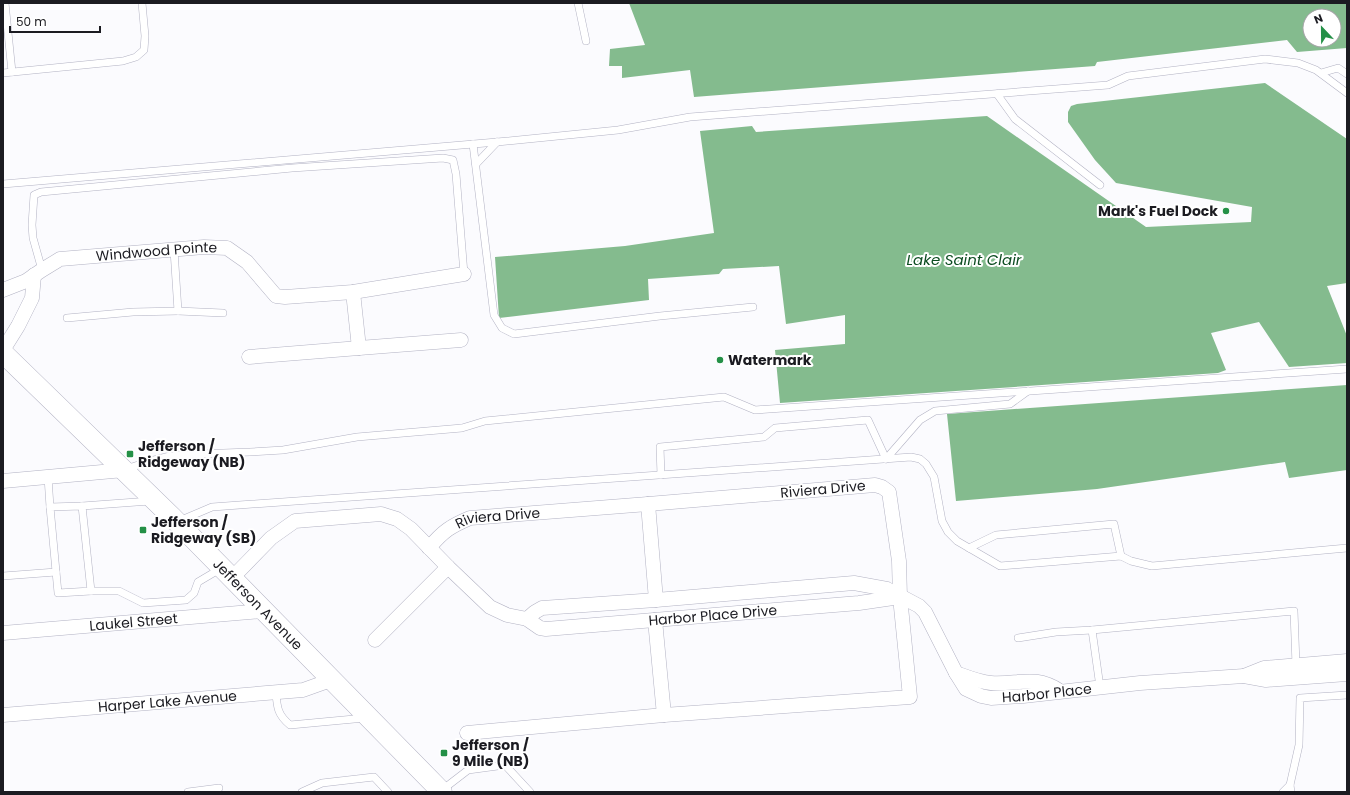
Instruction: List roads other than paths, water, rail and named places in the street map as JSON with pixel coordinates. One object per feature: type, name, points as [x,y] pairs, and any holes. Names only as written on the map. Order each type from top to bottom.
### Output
[{"type":"main road","name":"Jefferson Avenue","points":[[3,353],[177,522],[441,792]]},
{"type":"street","name":"Windwood Pointe","points":[[3,290],[26,281],[60,259],[204,247],[227,248],[247,262],[276,296],[285,297],[353,292],[464,274]]},
{"type":"street","points":[[3,350],[18,326],[32,298],[38,272]]},
{"type":"street","points":[[353,292],[359,348]]},
{"type":"street","points":[[249,357],[461,340]]},
{"type":"street","points":[[3,481],[124,470]]},
{"type":"street","name":"Riviera Drive","points":[[429,548],[440,535],[456,524],[470,518],[875,485],[882,487],[889,492],[892,504],[899,561],[900,598],[910,697],[664,715],[467,733]]},
{"type":"street","points":[[648,504],[656,600]]},
{"type":"street","points":[[227,573],[295,521],[382,514],[397,519],[411,529],[490,607],[507,615],[527,619],[542,608],[854,583],[887,589],[900,598]]},
{"type":"street","points":[[375,640],[448,567]]},
{"type":"street","name":"Harbor Place Drive","points":[[527,619],[540,628],[546,629],[859,603],[900,598]]},
{"type":"street","name":"Harbor Place","points":[[900,598],[919,606],[925,612],[956,673],[966,689],[981,696],[991,698],[1023,696],[1140,683],[1244,676],[1266,680],[1327,669],[1347,661]]},
{"type":"street","name":"Laukel Street","points":[[3,633],[263,611]]},
{"type":"street","points":[[655,620],[664,715]]},
{"type":"street","name":"Harbor Place","points":[[1244,676],[1264,668],[1296,665],[1327,669],[1347,674]]},
{"type":"street","points":[[956,673],[978,681],[990,683],[1038,681],[1060,691]]},
{"type":"street","name":"Harper Lake Avenue","points":[[3,715],[276,693],[304,690],[331,680]]},
{"type":"street","points":[[1022,682],[1023,696]]},
{"type":"street","points":[[981,696],[994,703],[1016,702],[1038,700],[1060,691]]},
{"type":"lane","points":[[5,3],[12,72]]},
{"type":"lane","points":[[3,72],[123,61],[136,57],[144,50],[145,36],[142,3]]},
{"type":"lane","points":[[578,3],[586,42]]},
{"type":"lane","points":[[3,184],[497,142],[618,130],[690,117],[1108,85],[1128,76],[1265,59],[1298,63],[1316,70],[1347,93]]},
{"type":"lane","points":[[1321,73],[1338,68],[1347,74]]},
{"type":"lane","points":[[997,94],[1015,119],[1100,185]]},
{"type":"lane","points":[[476,164],[497,142]]},
{"type":"lane","points":[[474,144],[494,315],[502,328],[514,334],[660,316],[753,307]]},
{"type":"lane","points":[[38,272],[32,225],[34,195],[41,192],[292,168],[443,158],[453,160],[456,174],[464,274]]},
{"type":"lane","points":[[174,250],[178,311]]},
{"type":"lane","points":[[67,318],[133,312],[178,311],[223,313]]},
{"type":"lane","points":[[124,470],[170,456],[283,450],[357,437],[462,428],[485,421],[724,397],[755,410],[1347,369]]},
{"type":"lane","points":[[886,459],[920,420],[935,411],[1010,404],[1029,391]]},
{"type":"lane","points":[[661,475],[660,447],[764,437],[775,428],[868,420],[886,459]]},
{"type":"lane","points":[[177,522],[212,507],[911,458],[920,459],[926,464],[934,477],[942,521],[948,532],[957,541],[1000,566],[1121,556],[1131,561],[1152,566],[1347,548]]},
{"type":"lane","points":[[48,477],[58,593],[119,591],[143,603],[186,600],[194,593],[198,582],[227,573]]},
{"type":"lane","points":[[50,508],[154,500]]},
{"type":"lane","points":[[82,506],[91,591]]},
{"type":"lane","points":[[969,548],[996,535],[1114,524],[1121,556]]},
{"type":"lane","points":[[3,576],[56,572]]},
{"type":"lane","points":[[1018,638],[1056,632],[1294,611],[1296,665]]},
{"type":"lane","points":[[1092,630],[1100,687]]},
{"type":"lane","points":[[276,693],[277,707],[283,718],[290,725],[368,718]]},
{"type":"lane","points":[[1283,792],[1291,789],[1299,745],[1300,698],[1347,694]]},
{"type":"lane","points":[[441,792],[468,770],[505,765],[530,792]]},
{"type":"lane","points":[[302,792],[322,783],[374,777],[388,792]]},
{"type":"lane","points":[[188,792],[219,788]]},
{"type":"water","points":[[629,3],[1347,3],[1347,48],[1297,52],[1287,40],[1097,62],[1095,66],[694,97],[690,70],[622,78],[622,66],[609,66],[610,49],[645,45]]},
{"type":"water","name":"Lake Saint Clair","points":[[1265,83],[1347,139],[1347,283],[1327,286],[1347,336],[1347,363],[1289,367],[1259,322],[1211,333],[1226,370],[1218,373],[780,403],[775,350],[845,344],[845,315],[786,324],[779,266],[723,269],[719,274],[648,279],[649,300],[499,318],[495,257],[625,246],[714,233],[700,131],[752,126],[756,132],[987,116],[1146,227],[1251,222],[1252,207],[1116,183],[1095,160],[1068,122],[1068,112],[1071,106],[1077,104]]},
{"type":"water","points":[[1347,385],[1347,470],[1289,478],[1285,462],[1097,489],[956,501],[947,414]]},
{"type":"place","name":"Mark's Fuel Dock","points":[[1226,211]]},
{"type":"place","name":"Watermark","points":[[720,360]]},
{"type":"place","name":"Jefferson / Ridgeway (NB)","points":[[130,454]]},
{"type":"place","name":"Jefferson / Ridgeway (SB)","points":[[143,530]]},
{"type":"place","name":"Jefferson / 9 Mile (NB)","points":[[444,753]]}]
